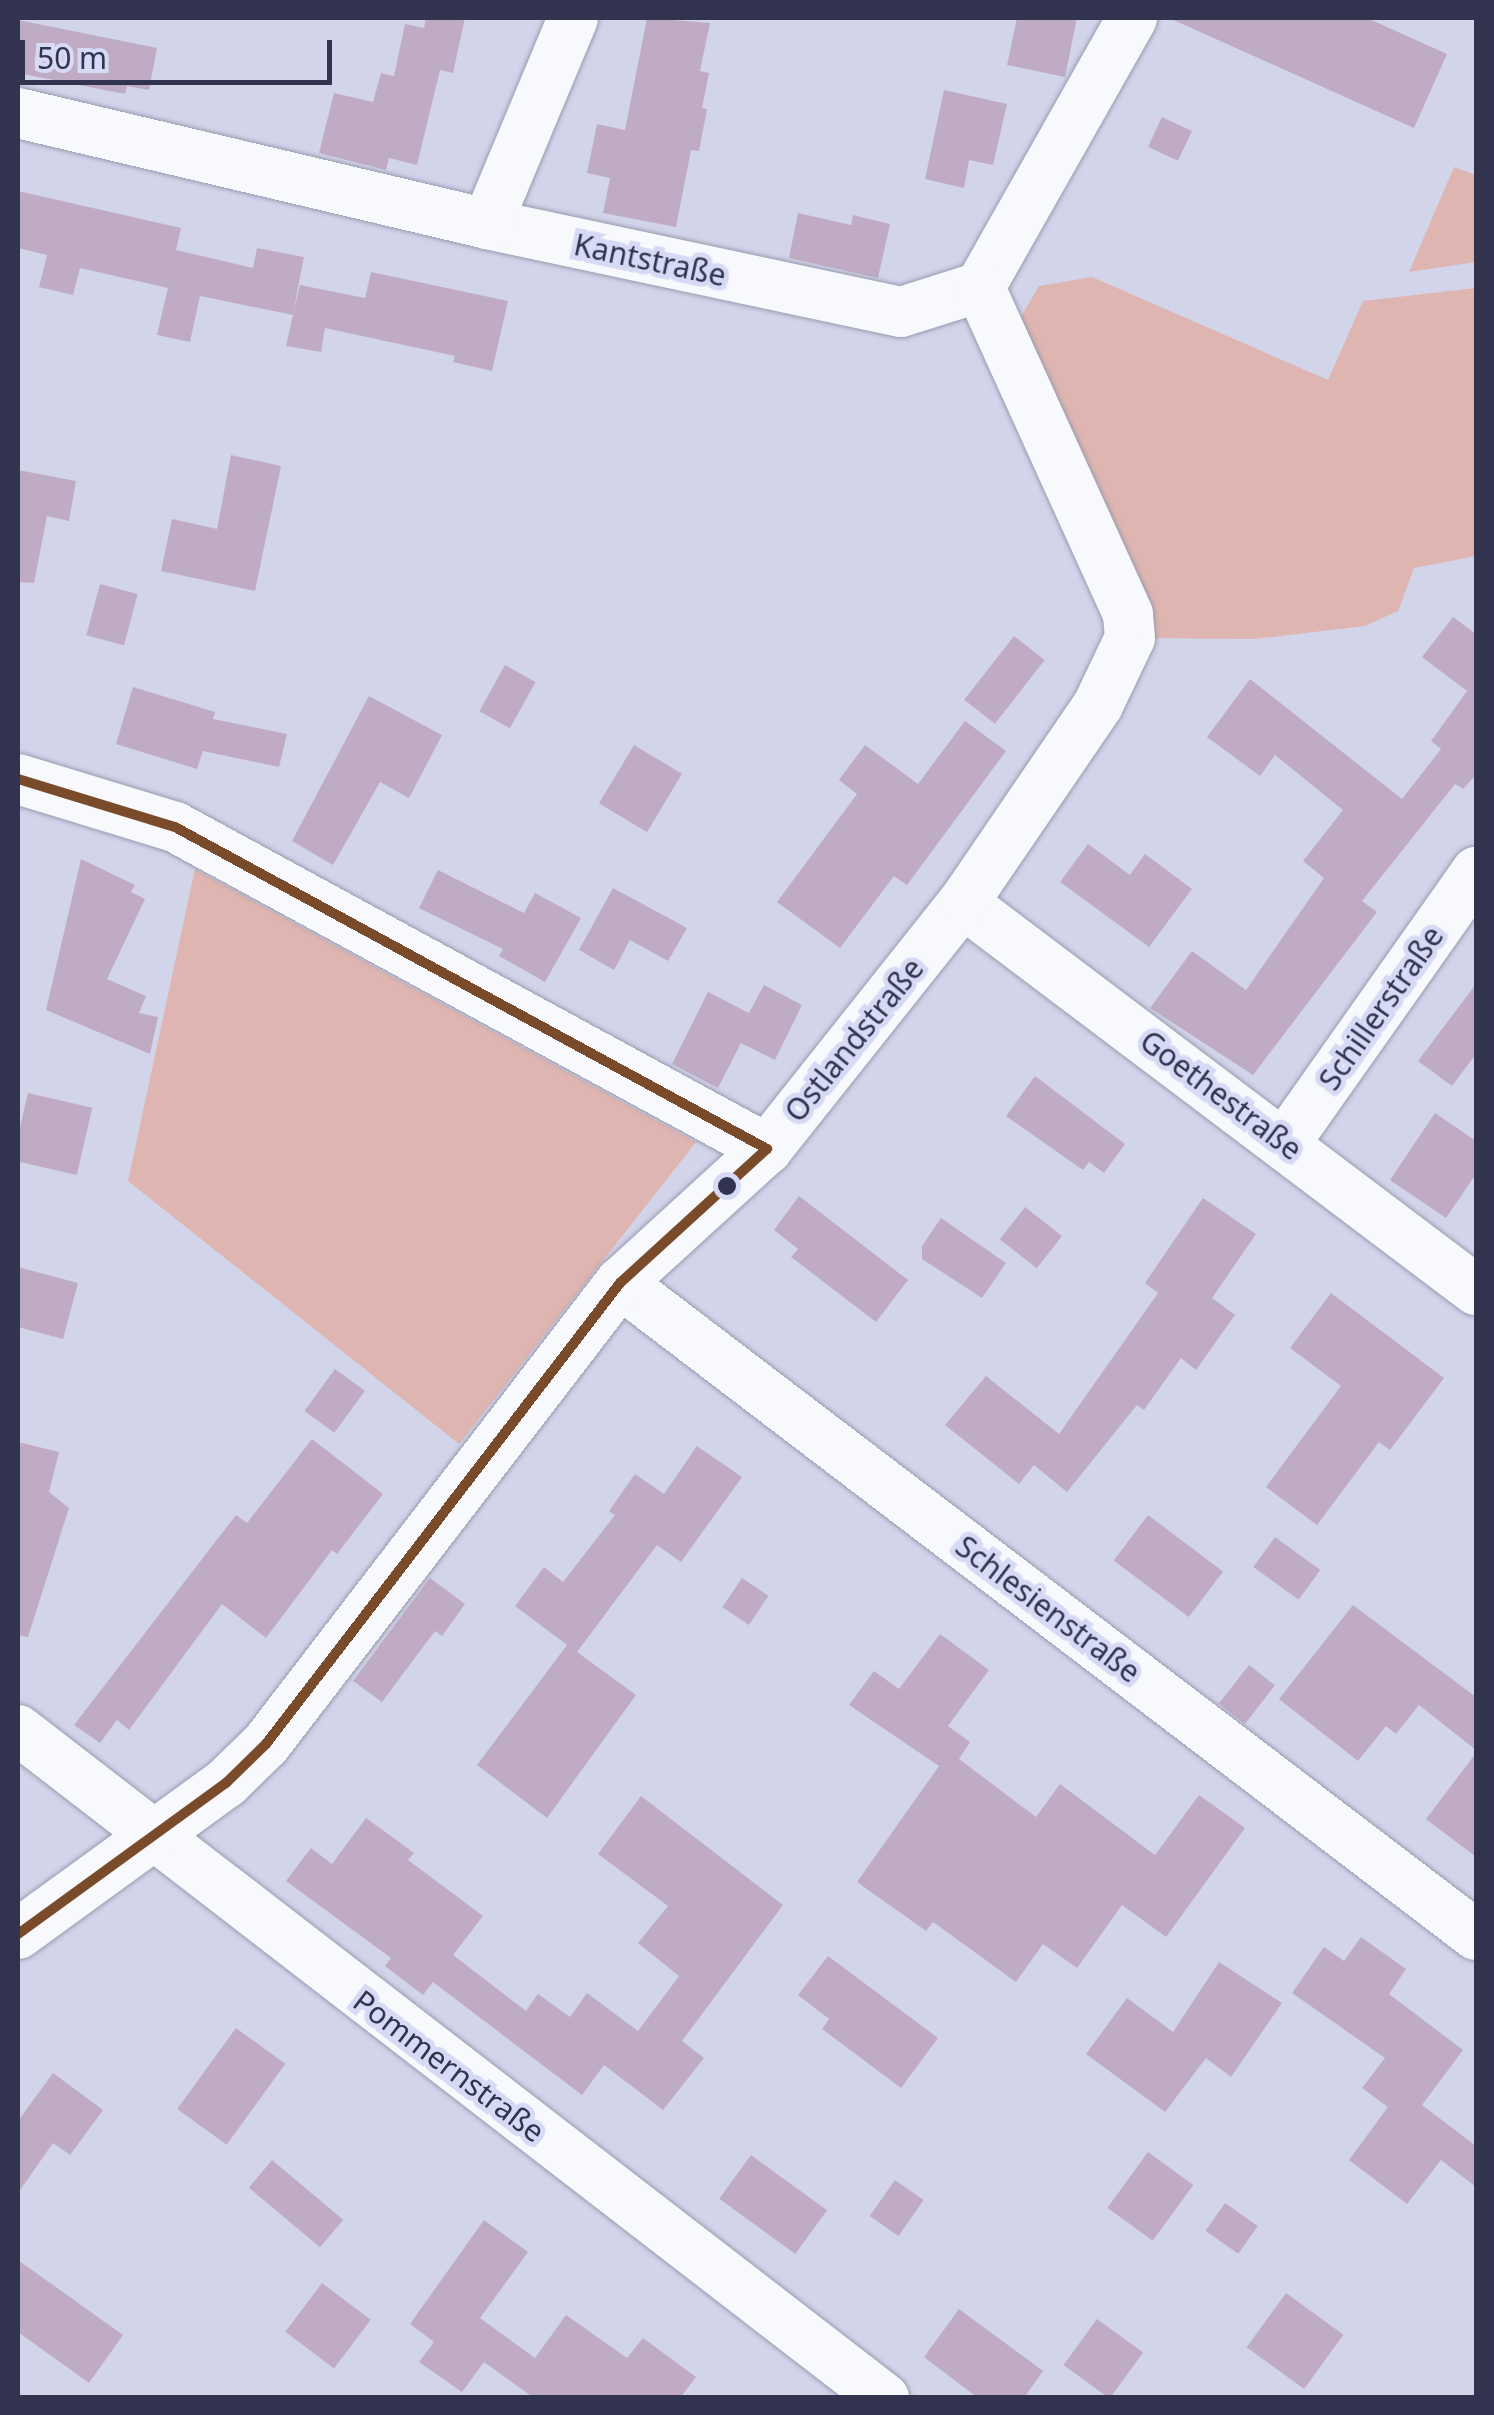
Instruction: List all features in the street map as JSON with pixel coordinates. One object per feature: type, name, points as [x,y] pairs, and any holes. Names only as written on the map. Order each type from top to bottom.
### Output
[{"type":"street","points":[[487,224],[573,18]]},
{"type":"street","points":[[980,287],[1132,18]]},
{"type":"street","name":"Kantstraße","points":[[18,113],[487,224],[901,312],[980,287]]},
{"type":"street","name":"Ostlandstraße","points":[[18,1934],[148,1835],[226,1784],[266,1744],[620,1283],[767,1149],[964,903],[1098,705],[1130,638],[1125,605],[980,287]]},
{"type":"street","points":[[18,779],[175,827],[767,1149]]},
{"type":"street","name":"Schillerstraße","points":[[1285,1143],[1476,872]]},
{"type":"street","name":"Goethestraße","points":[[964,903],[1476,1290]]},
{"type":"street","name":"Schlesienstraße","points":[[620,1283],[1476,1935]]},
{"type":"street","name":"Pommernstraße","points":[[18,1730],[148,1835],[884,2398]]},
{"type":"shaded area","points":[[1454,167],[1476,175],[1476,262],[1409,272]]},
{"type":"shaded area","points":[[1092,277],[1328,380],[1363,301],[1476,288],[1476,556],[1414,568],[1398,611],[1365,626],[1254,639],[1143,638],[1018,322],[1039,286]]},
{"type":"shaded area","points":[[195,869],[696,1142],[459,1444],[128,1181]]},
{"type":"building","points":[[426,18],[465,18],[453,73],[440,70],[417,165],[389,158],[386,170],[319,153],[334,93],[373,102],[381,73],[394,76],[405,24],[424,28]]},
{"type":"building","points":[[647,18],[710,23],[700,71],[709,73],[702,108],[707,109],[699,151],[691,150],[676,227],[603,213],[610,178],[587,173],[597,124],[625,130]]},
{"type":"building","points":[[1017,18],[1077,18],[1065,77],[1007,65]]},
{"type":"building","points":[[1169,18],[1367,18],[1447,54],[1414,128]]},
{"type":"building","points":[[18,20],[157,48],[149,90],[127,86],[125,94],[18,73]]},
{"type":"building","points":[[944,90],[1007,104],[993,165],[969,160],[964,188],[925,179]]},
{"type":"building","points":[[1162,117],[1192,131],[1178,161],[1148,147]]},
{"type":"building","points":[[18,191],[181,228],[176,250],[253,268],[257,248],[304,257],[293,313],[300,285],[365,298],[371,272],[508,301],[492,371],[453,362],[455,356],[325,328],[321,352],[286,346],[293,315],[200,296],[190,342],[157,335],[168,288],[80,268],[73,295],[39,287],[47,255],[18,248]]},
{"type":"building","points":[[798,213],[851,225],[853,215],[890,224],[878,278],[789,258]]},
{"type":"building","points":[[231,455],[281,466],[255,591],[161,571],[172,519],[217,529]]},
{"type":"building","points":[[18,470],[76,481],[69,521],[47,516],[34,583],[18,582]]},
{"type":"building","points":[[100,584],[138,594],[124,645],[86,635]]},
{"type":"building","points":[[1453,617],[1476,634],[1476,775],[1463,789],[1455,784],[1362,901],[1377,912],[1253,1075],[1150,1008],[1192,951],[1246,990],[1324,878],[1303,861],[1343,810],[1275,755],[1260,776],[1207,737],[1250,679],[1402,799],[1441,749],[1431,741],[1467,691],[1422,657]]},
{"type":"building","points":[[1014,636],[1045,660],[995,724],[964,700]]},
{"type":"building","points":[[505,665],[536,682],[510,728],[479,711]]},
{"type":"building","points":[[133,687],[215,712],[213,719],[287,734],[279,767],[203,751],[197,769],[116,744]]},
{"type":"building","points":[[369,696],[442,735],[409,798],[380,782],[333,865],[292,841]]},
{"type":"building","points":[[965,721],[1006,751],[907,885],[894,876],[840,948],[777,902],[857,794],[839,780],[865,745],[918,784]]},
{"type":"building","points":[[634,745],[682,774],[647,832],[599,803]]},
{"type":"building","points":[[1088,844],[1130,875],[1145,854],[1192,889],[1149,947],[1060,882]]},
{"type":"building","points":[[81,859],[135,885],[131,892],[145,899],[107,979],[146,996],[139,1013],[158,1017],[150,1054],[46,1010]]},
{"type":"building","points":[[438,870],[524,913],[535,893],[581,918],[545,982],[499,956],[503,949],[419,908]]},
{"type":"building","points":[[613,888],[687,928],[668,961],[630,940],[614,970],[579,950]]},
{"type":"building","points":[[1476,984],[1476,1054],[1452,1086],[1418,1061]]},
{"type":"building","points":[[764,985],[802,1005],[775,1060],[741,1043],[718,1088],[672,1064],[708,992],[749,1013]]},
{"type":"building","points":[[1035,1076],[1125,1144],[1104,1173],[1089,1162],[1083,1170],[1006,1116]]},
{"type":"building","points":[[28,1093],[92,1108],[77,1175],[18,1162],[18,1136]]},
{"type":"building","points":[[1435,1113],[1476,1141],[1476,1174],[1446,1218],[1390,1180]]},
{"type":"building","points":[[799,1196],[908,1280],[876,1322],[791,1257],[798,1249],[774,1230]]},
{"type":"building","points":[[1203,1198],[1256,1234],[1212,1298],[1235,1315],[1196,1370],[1181,1358],[1144,1410],[1137,1405],[1067,1492],[1034,1465],[1019,1484],[945,1425],[986,1376],[1059,1434],[1158,1293],[1145,1283]]},
{"type":"building","points":[[1025,1207],[1062,1236],[1037,1268],[1000,1239]]},
{"type":"building","points":[[941,1218],[1006,1263],[982,1298],[922,1259],[922,1246]]},
{"type":"building","points":[[18,1267],[78,1283],[63,1339],[18,1327]]},
{"type":"building","points":[[1331,1293],[1444,1378],[1390,1450],[1379,1442],[1317,1525],[1266,1487],[1341,1386],[1290,1348]]},
{"type":"building","points":[[335,1369],[365,1391],[334,1433],[304,1411]]},
{"type":"building","points":[[312,1439],[383,1494],[337,1554],[332,1550],[266,1638],[222,1604],[129,1730],[117,1720],[100,1743],[74,1725],[236,1515],[247,1523]]},
{"type":"building","points":[[18,1442],[59,1452],[49,1492],[69,1508],[28,1637],[18,1635]]},
{"type":"building","points":[[697,1446],[742,1477],[681,1562],[657,1545],[577,1652],[636,1695],[547,1818],[477,1765],[567,1645],[515,1606],[544,1567],[563,1582],[615,1515],[609,1511],[635,1474],[664,1494]]},
{"type":"building","points":[[1148,1515],[1223,1572],[1189,1617],[1114,1561]]},
{"type":"building","points":[[1275,1537],[1320,1570],[1299,1600],[1253,1567]]},
{"type":"building","points":[[430,1578],[465,1604],[442,1636],[435,1631],[382,1702],[353,1681]]},
{"type":"building","points":[[742,1578],[769,1596],[749,1625],[722,1607]]},
{"type":"building","points":[[1353,1605],[1476,1697],[1476,1750],[1419,1705],[1396,1734],[1386,1726],[1358,1761],[1279,1699]]},
{"type":"building","points":[[940,1634],[989,1670],[948,1726],[970,1742],[959,1759],[1036,1817],[1060,1784],[1155,1855],[1199,1795],[1245,1828],[1166,1937],[1122,1905],[1077,1968],[1043,1944],[1016,1982],[933,1922],[926,1931],[857,1882],[939,1766],[849,1705],[874,1671],[899,1689]]},
{"type":"building","points":[[1249,1665],[1275,1685],[1245,1724],[1219,1704]]},
{"type":"building","points":[[1476,1753],[1476,1857],[1426,1819]]},
{"type":"building","points":[[641,1796],[783,1905],[682,2041],[704,2058],[663,2110],[604,2065],[582,2095],[433,1982],[423,1995],[385,1966],[391,1958],[286,1881],[311,1848],[332,1864],[366,1818],[414,1853],[408,1860],[483,1916],[453,1955],[526,2011],[538,1994],[570,2017],[587,1993],[638,2031],[679,1976],[638,1943],[668,1906],[598,1854]]},
{"type":"building","points":[[1361,1937],[1406,1969],[1389,1994],[1463,2050],[1422,2105],[1476,2146],[1476,2187],[1441,2160],[1407,2204],[1349,2160],[1388,2107],[1362,2088],[1385,2058],[1292,1993],[1324,1947],[1344,1961]]},
{"type":"building","points":[[828,1956],[938,2038],[901,2088],[822,2029],[829,2019],[798,1995]]},
{"type":"building","points":[[1219,1962],[1282,2003],[1231,2077],[1206,2058],[1165,2112],[1086,2054],[1127,1998],[1173,2032]]},
{"type":"building","points":[[236,2028],[285,2064],[227,2145],[177,2109]]},
{"type":"building","points":[[53,2073],[103,2110],[70,2155],[53,2143],[18,2193],[18,2121]]},
{"type":"building","points":[[1148,2152],[1193,2185],[1153,2241],[1107,2208]]},
{"type":"building","points":[[751,2155],[827,2210],[795,2254],[719,2199]]},
{"type":"building","points":[[272,2160],[343,2220],[320,2247],[249,2188]]},
{"type":"building","points":[[895,2180],[924,2200],[898,2236],[870,2216]]},
{"type":"building","points":[[1225,2203],[1258,2226],[1238,2254],[1205,2231]]},
{"type":"building","points":[[484,2220],[528,2252],[480,2318],[535,2358],[566,2315],[627,2358],[643,2338],[696,2377],[680,2398],[534,2398],[484,2362],[462,2392],[419,2362],[434,2342],[410,2324]]},
{"type":"building","points":[[18,2260],[123,2335],[89,2383],[18,2332]]},
{"type":"building","points":[[322,2283],[371,2320],[334,2368],[285,2332]]},
{"type":"building","points":[[1286,2293],[1343,2335],[1304,2389],[1247,2347]]},
{"type":"building","points":[[959,2309],[1043,2371],[1024,2398],[978,2398],[924,2357]]},
{"type":"building","points":[[1097,2319],[1143,2353],[1110,2398],[1063,2365]]},
{"type":"transit line","points":[[18,779],[175,827],[767,1149]]},
{"type":"transit line","points":[[18,1934],[226,1783],[266,1744],[620,1283],[767,1149]]}]
